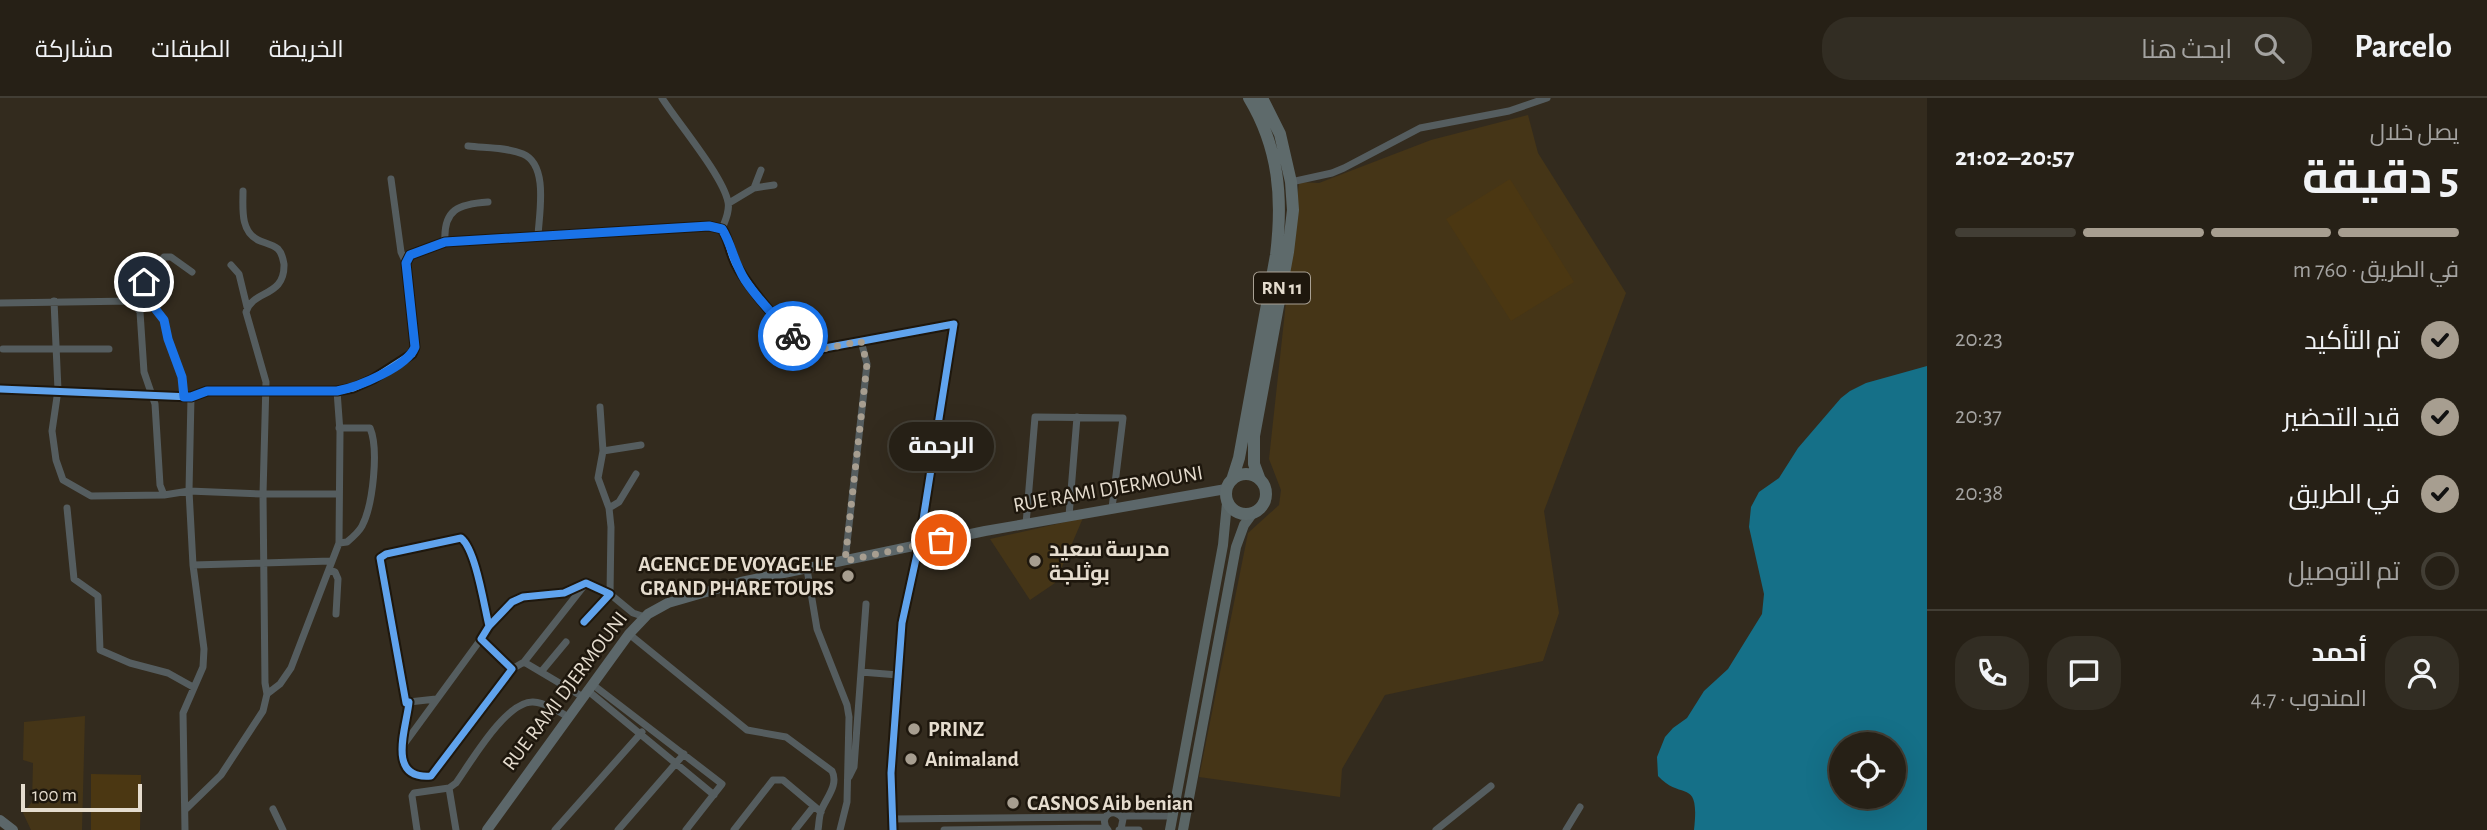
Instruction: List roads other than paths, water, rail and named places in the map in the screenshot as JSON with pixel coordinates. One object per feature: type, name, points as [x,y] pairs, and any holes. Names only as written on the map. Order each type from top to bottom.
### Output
[{"type":"highway","name":"RN 11","points":[[1229,484],[1246,419],[1280,223],[1277,172],[1268,139],[1249,98]]},
{"type":"highway","name":"RN 11","points":[[1260,480],[1254,464],[1254,436],[1288,252],[1293,210],[1291,182],[1280,134],[1262,98]]},
{"type":"highway","points":[[1243,474],[1260,480],[1266,492],[1266,499],[1263,506],[1252,514],[1238,513],[1227,503],[1229,484],[1243,474]]},
{"type":"main road","name":"RUE RAMI DJERMOUNI","points":[[487,830],[629,634],[645,617],[668,603],[741,582],[1229,484]]},
{"type":"main road","points":[[1170,830],[1223,544],[1227,503]]},
{"type":"main road","points":[[1183,830],[1236,547],[1252,514]]},
{"type":"main road","points":[[0,820],[13,830]]},
{"type":"street","points":[[662,98],[721,184],[729,203],[722,229]]},
{"type":"street","points":[[1291,182],[1332,173],[1420,128],[1509,111],[1547,98]]},
{"type":"street","points":[[468,146],[524,154],[534,164],[542,186],[538,236]]},
{"type":"street","points":[[754,188],[761,170]]},
{"type":"street","points":[[0,388],[187,397],[207,391],[337,391],[353,388],[373,379],[412,354],[415,347],[406,263],[401,252],[391,179]]},
{"type":"street","points":[[729,203],[754,188],[774,185]]},
{"type":"street","points":[[243,191],[244,223],[247,231],[251,236],[277,248],[282,254],[284,264],[283,278],[278,285],[247,307]]},
{"type":"street","points":[[445,242],[444,230],[454,210],[466,203],[488,202]]},
{"type":"street","points":[[406,263],[410,255],[445,242],[709,226],[722,229],[746,283],[792,336],[807,349],[814,351],[954,324],[919,545],[902,623],[891,772],[893,830]]},
{"type":"street","points":[[0,303],[133,301],[142,292],[144,282],[164,257],[172,257],[192,272]]},
{"type":"street","points":[[185,810],[221,775],[262,711],[267,694],[263,366],[248,324],[239,274],[231,265]]},
{"type":"street","points":[[142,292],[164,320],[187,397],[193,565],[204,649],[203,667],[183,713],[185,830]]},
{"type":"street","points":[[133,301],[140,312],[144,372],[155,404],[160,485],[163,495]]},
{"type":"street","points":[[54,302],[58,390],[52,431],[56,460],[63,480],[90,496],[163,495],[189,491],[339,494]]},
{"type":"street","points":[[845,561],[867,364],[861,341]]},
{"type":"street","points":[[3,349],[109,349]]},
{"type":"street","points":[[267,694],[280,684],[291,668],[339,543],[337,391]]},
{"type":"street","points":[[584,622],[610,594],[611,527],[609,509],[598,478],[603,451],[600,407]]},
{"type":"street","points":[[1027,524],[1035,417],[1123,418],[1112,508]]},
{"type":"street","points":[[1069,516],[1077,417]]},
{"type":"street","points":[[339,428],[370,428],[374,445],[369,511],[361,529],[348,542],[339,543]]},
{"type":"street","points":[[603,451],[640,445]]},
{"type":"street","points":[[609,509],[619,502],[636,474]]},
{"type":"street","points":[[67,508],[74,579],[98,596],[100,650],[131,663],[169,673],[193,687]]},
{"type":"street","points":[[436,699],[405,703],[380,558],[382,555],[461,538],[465,541],[472,560],[489,626]]},
{"type":"street","points":[[193,565],[331,561]]},
{"type":"street","points":[[807,569],[817,629],[847,705],[849,717],[847,802],[840,830]]},
{"type":"street","points":[[330,570],[335,572],[338,579],[336,614]]},
{"type":"street","points":[[409,702],[400,750],[411,771],[421,777],[431,776],[512,669],[524,662],[586,583]]},
{"type":"street","points":[[400,750],[489,626],[512,602],[523,597],[564,593],[586,583],[610,594],[633,612],[645,617]]},
{"type":"street","points":[[847,781],[854,767],[866,604]]},
{"type":"street","points":[[629,634],[747,730],[786,737],[832,771],[833,788],[821,812],[818,830]]},
{"type":"street","points":[[481,639],[512,669]]},
{"type":"street","points":[[541,672],[565,642]]},
{"type":"street","points":[[524,662],[541,672],[587,690],[647,727],[722,784],[686,830]]},
{"type":"street","points":[[861,672],[898,675]]},
{"type":"street","points":[[587,690],[714,795]]},
{"type":"street","points":[[417,830],[412,796],[414,793],[449,788],[456,783],[508,713],[523,703],[546,704],[568,717]]},
{"type":"street","points":[[555,830],[647,727]]},
{"type":"street","points":[[618,830],[684,754]]},
{"type":"street","points":[[734,830],[773,780],[783,780],[821,812]]},
{"type":"street","points":[[1436,830],[1491,786]]},
{"type":"street","points":[[449,788],[456,830]]},
{"type":"street","points":[[795,830],[814,806]]},
{"type":"street","points":[[1566,830],[1580,807]]},
{"type":"street","points":[[273,808],[283,830]]},
{"type":"street","points":[[893,819],[1105,817],[1113,812],[1122,816],[1172,816]]},
{"type":"street","points":[[1122,816],[1123,822],[1119,829],[1139,830]]},
{"type":"street","points":[[944,830],[1107,829],[1105,817]]},
{"type":"street","points":[[957,818],[978,829]]},
{"type":"water","points":[[1927,366],[1927,830],[1694,830],[1692,796],[1667,784],[1658,776],[1657,757],[1665,737],[1687,718],[1704,691],[1728,669],[1762,614],[1764,594],[1749,527],[1751,507],[1759,492],[1779,478],[1798,448],[1850,391],[1866,383]]},
{"type":"place","name":"الرحمة","points":[[941,540]]},
{"type":"place","name":"مدرسة سعيد بوثلجة","points":[[1035,561]]},
{"type":"place","name":"AGENCE DE VOYAGE LE GRAND PHARE TOURS","points":[[848,576]]},
{"type":"place","name":"PRINZ","points":[[914,729]]},
{"type":"place","name":"Animaland","points":[[911,759]]},
{"type":"place","name":"CASNOS Aib benian","points":[[1013,803]]}]
